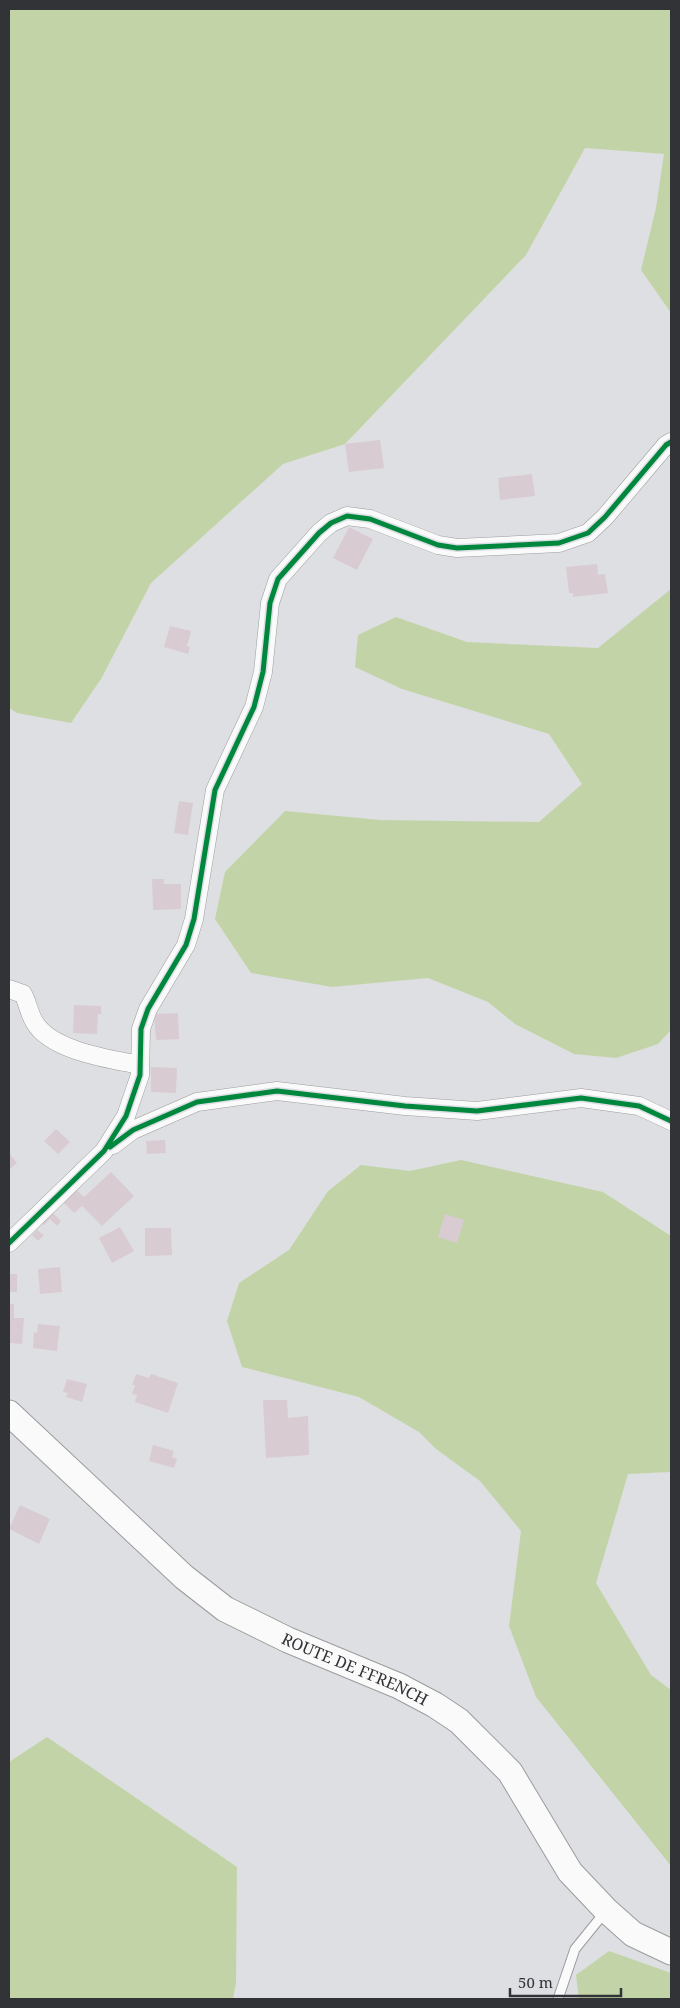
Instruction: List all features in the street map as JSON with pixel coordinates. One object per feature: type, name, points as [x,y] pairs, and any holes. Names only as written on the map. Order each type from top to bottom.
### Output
[{"type":"main road","name":"ROUTE DE FFRENCH","points":[[9,1413],[184,1576],[225,1609],[288,1640],[399,1686],[435,1705],[459,1721],[510,1772],[570,1872],[606,1910],[633,1934],[671,1952]]},
{"type":"street","points":[[104,1151],[126,1116],[140,1075],[141,1029],[148,1009],[186,945],[194,918],[215,790],[254,707],[263,672],[270,603],[278,579],[319,533],[331,523],[347,516],[370,519],[438,545],[457,548],[559,543],[588,532],[605,517],[643,470],[671,442]]},
{"type":"street","points":[[9,989],[23,994],[34,1022],[42,1033],[53,1040],[93,1056],[140,1065]]},
{"type":"street","points":[[9,1243],[104,1151],[133,1130],[197,1102],[277,1090],[404,1106],[477,1111],[581,1098],[639,1106],[671,1121]]},
{"type":"lane","points":[[558,1999],[575,1949],[606,1910]]},
{"type":"green space","points":[[9,9],[671,9],[671,313],[641,270],[656,208],[664,154],[585,148],[526,255],[345,444],[283,464],[151,583],[101,679],[71,723],[17,713],[9,708]]},
{"type":"green space","points":[[671,589],[671,1030],[658,1044],[616,1058],[574,1054],[515,1024],[488,1002],[428,978],[332,987],[251,973],[215,919],[225,872],[285,811],[380,820],[539,822],[582,784],[549,734],[402,689],[355,667],[358,635],[396,617],[467,642],[598,648]]},
{"type":"green space","points":[[461,1160],[603,1192],[671,1236],[671,1472],[628,1474],[596,1583],[651,1675],[671,1690],[671,1866],[536,1697],[509,1626],[521,1531],[480,1481],[436,1449],[419,1432],[359,1397],[242,1367],[227,1321],[239,1283],[289,1250],[328,1191],[361,1165],[410,1171]]},
{"type":"green space","points":[[47,1737],[237,1867],[236,1983],[233,1999],[9,1999],[9,1762]]},
{"type":"green space","points":[[609,1951],[671,1973],[671,1999],[579,1999],[576,1975]]},
{"type":"building","points":[[380,440],[384,468],[349,472],[345,444]]},
{"type":"building","points":[[532,474],[535,496],[500,500],[498,478]]},
{"type":"building","points":[[349,527],[373,539],[357,570],[333,558]]},
{"type":"building","points":[[597,564],[598,575],[605,574],[608,593],[573,597],[573,593],[569,593],[566,567]]},
{"type":"building","points":[[170,626],[191,631],[187,646],[190,647],[188,654],[164,647]]},
{"type":"building","points":[[179,801],[193,803],[188,835],[174,833]]},
{"type":"building","points":[[152,879],[164,879],[164,884],[181,884],[181,909],[153,910]]},
{"type":"building","points":[[74,1005],[101,1006],[101,1014],[98,1014],[97,1034],[73,1033]]},
{"type":"building","points":[[178,1013],[179,1039],[156,1040],[154,1014]]},
{"type":"building","points":[[151,1067],[177,1068],[176,1093],[151,1092]]},
{"type":"building","points":[[56,1129],[70,1142],[58,1154],[44,1141]]},
{"type":"building","points":[[165,1140],[166,1153],[147,1154],[146,1141]]},
{"type":"building","points":[[9,1153],[17,1163],[9,1170]]},
{"type":"building","points":[[111,1172],[134,1196],[102,1226],[82,1206],[74,1213],[63,1202],[76,1189],[84,1197]]},
{"type":"building","points":[[50,1210],[61,1221],[57,1226],[50,1219],[44,1225],[39,1220]]},
{"type":"building","points":[[445,1214],[464,1220],[457,1243],[438,1237]]},
{"type":"building","points":[[120,1227],[134,1251],[112,1263],[99,1238]]},
{"type":"building","points":[[145,1228],[171,1228],[172,1255],[145,1256]]},
{"type":"building","points":[[37,1230],[44,1235],[38,1241],[32,1235]]},
{"type":"building","points":[[60,1267],[62,1292],[40,1294],[38,1269]]},
{"type":"building","points":[[9,1274],[17,1274],[17,1292],[9,1292]]},
{"type":"building","points":[[9,1304],[14,1304],[14,1318],[24,1318],[22,1344],[9,1343]]},
{"type":"building","points":[[38,1324],[60,1326],[57,1351],[33,1348],[34,1332],[37,1333]]},
{"type":"building","points":[[136,1374],[149,1378],[151,1374],[178,1383],[168,1413],[135,1402],[137,1395],[132,1394],[135,1385],[132,1385]]},
{"type":"building","points":[[67,1379],[87,1384],[82,1402],[66,1397],[68,1393],[63,1392]]},
{"type":"building","points":[[263,1400],[287,1400],[288,1418],[308,1416],[309,1455],[266,1458]]},
{"type":"building","points":[[153,1445],[174,1451],[172,1457],[177,1459],[174,1468],[149,1461]]},
{"type":"building","points":[[20,1505],[50,1519],[39,1544],[9,1529]]},
{"type":"cycle path","points":[[9,1243],[104,1151],[126,1116],[140,1075],[141,1029],[148,1009],[186,945],[194,919],[215,790],[254,707],[263,672],[270,603],[278,579],[319,533],[331,523],[347,516],[370,519],[438,545],[457,548],[559,543],[588,533],[605,517],[666,445],[671,442]]},
{"type":"cycle path","points":[[110,1147],[133,1130],[197,1102],[277,1091],[405,1106],[477,1111],[581,1098],[639,1106],[671,1121]]}]
